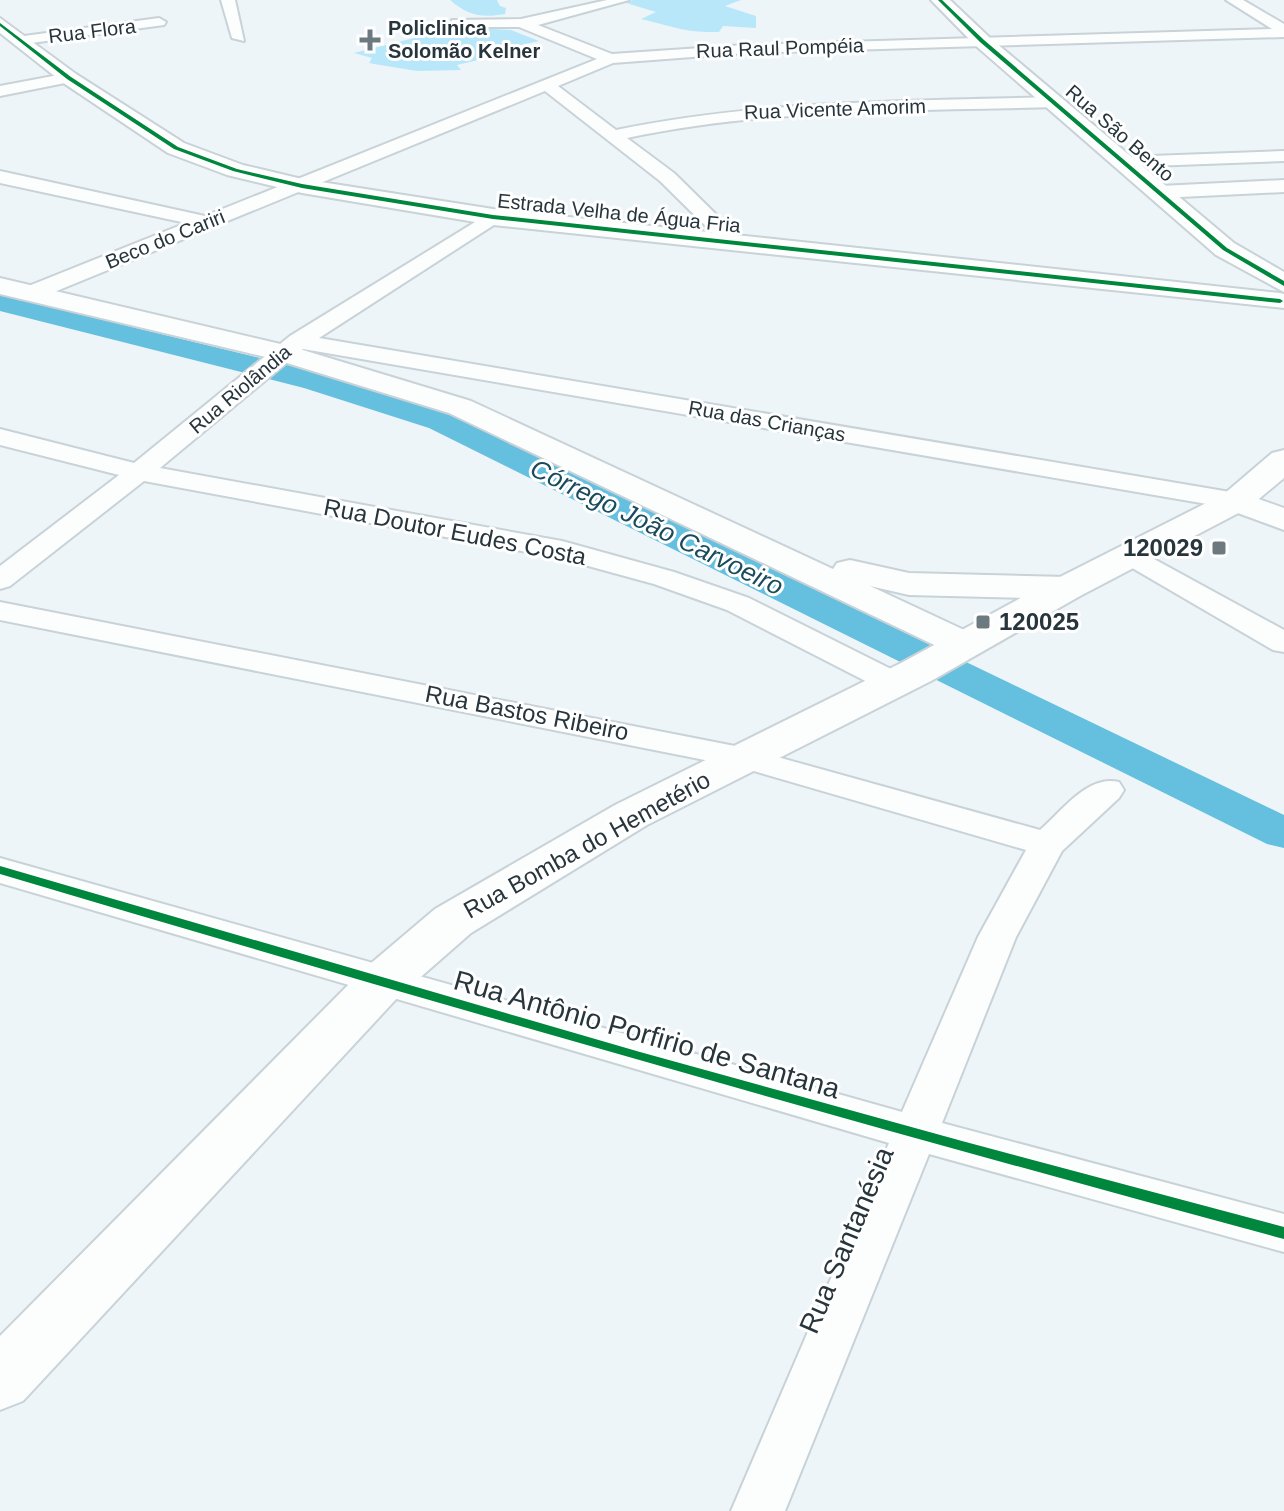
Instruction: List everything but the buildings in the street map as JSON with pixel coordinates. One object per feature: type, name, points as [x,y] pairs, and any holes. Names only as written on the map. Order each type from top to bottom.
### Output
[{"type":"main road","name":"Rua São Bento","points":[[940,0],[982,41],[1058,102],[1225,249],[1283,294]]},
{"type":"main road","name":"Estrada Velha de Água Fria","points":[[0,24],[69,78],[176,148],[235,170],[302,186],[493,217],[736,245],[1203,291],[1283,294]]},
{"type":"main road","points":[[1203,291],[1234,282],[1235,267],[1225,249]]},
{"type":"main road","name":"Rua Bomba do Hemetério","points":[[8,1359],[381,983],[453,921],[631,815],[929,664],[1067,588],[1236,501],[1284,460]]},
{"type":"street","points":[[228,0],[239,38]]},
{"type":"street","points":[[457,23],[521,23],[557,18],[622,0]]},
{"type":"street","points":[[1233,0],[1284,31]]},
{"type":"street","name":"Rua Flora","points":[[24,40],[159,22]]},
{"type":"street","points":[[521,23],[610,59]]},
{"type":"street","name":"Rua Raul Pompéia","points":[[302,186],[545,83],[610,59],[680,52],[1284,31]]},
{"type":"street","points":[[0,91],[69,78]]},
{"type":"street","points":[[545,83],[667,177],[736,245]]},
{"type":"street","name":"Rua Vicente Amorim","points":[[615,135],[748,112],[1058,102]]},
{"type":"street","points":[[1124,162],[1284,156]]},
{"type":"street","points":[[0,177],[206,222]]},
{"type":"street","name":"Beco do Cariri","points":[[10,290],[302,186]]},
{"type":"street","points":[[1160,192],[1284,186]]},
{"type":"street","name":"Rua Riolândia","points":[[0,580],[283,354],[493,217]]},
{"type":"street","points":[[10,290],[283,354],[460,407],[763,549],[929,664]]},
{"type":"street","name":"Rua das Crianças","points":[[283,354],[1236,501]]},
{"type":"street","name":"Rua Doutor Eudes Costa","points":[[0,437],[139,472],[562,550],[664,578],[929,664]]},
{"type":"street","points":[[1236,501],[1284,520]]},
{"type":"street","points":[[763,549],[909,584],[1067,588]]},
{"type":"street","points":[[1132,556],[1284,643]]},
{"type":"street","name":"Rua Bastos Ribeiro","points":[[0,611],[745,758],[1047,844]]},
{"type":"street","name":"Rua Santanésia","points":[[758,1511],[997,937],[1047,844],[1107,790]]},
{"type":"street","name":"Rua Antônio Porfirio de Santana","points":[[0,870],[381,983],[917,1135],[1284,1233]]},
{"type":"shaded area","points":[[450,0],[497,0],[500,6],[506,8],[505,14],[476,14],[463,10]]},
{"type":"shaded area","points":[[633,0],[741,0],[725,6],[756,16],[756,28],[723,26],[719,32],[679,28],[641,19],[656,12],[626,3]]},
{"type":"shaded area","points":[[458,27],[511,30],[539,41],[512,47],[516,51],[457,65],[461,70],[417,71],[369,63],[372,58],[354,53]]},
{"type":"waterway","name":"Córrego João Carvoeiro","points":[[0,303],[315,381],[440,421],[1284,833]]},
{"type":"cycle path","points":[[940,0],[982,41],[1225,249],[1284,284]]},
{"type":"cycle path","points":[[0,24],[69,78],[176,148],[235,170],[302,186],[493,217],[1280,301]]},
{"type":"cycle path","points":[[0,870],[640,1056],[1284,1233]]},
{"type":"place","name":"Policlinica Solomão Kelner","points":[[370,40]]},
{"type":"place","name":"120029","points":[[1219,548]]},
{"type":"place","name":"120025","points":[[983,622]]}]
